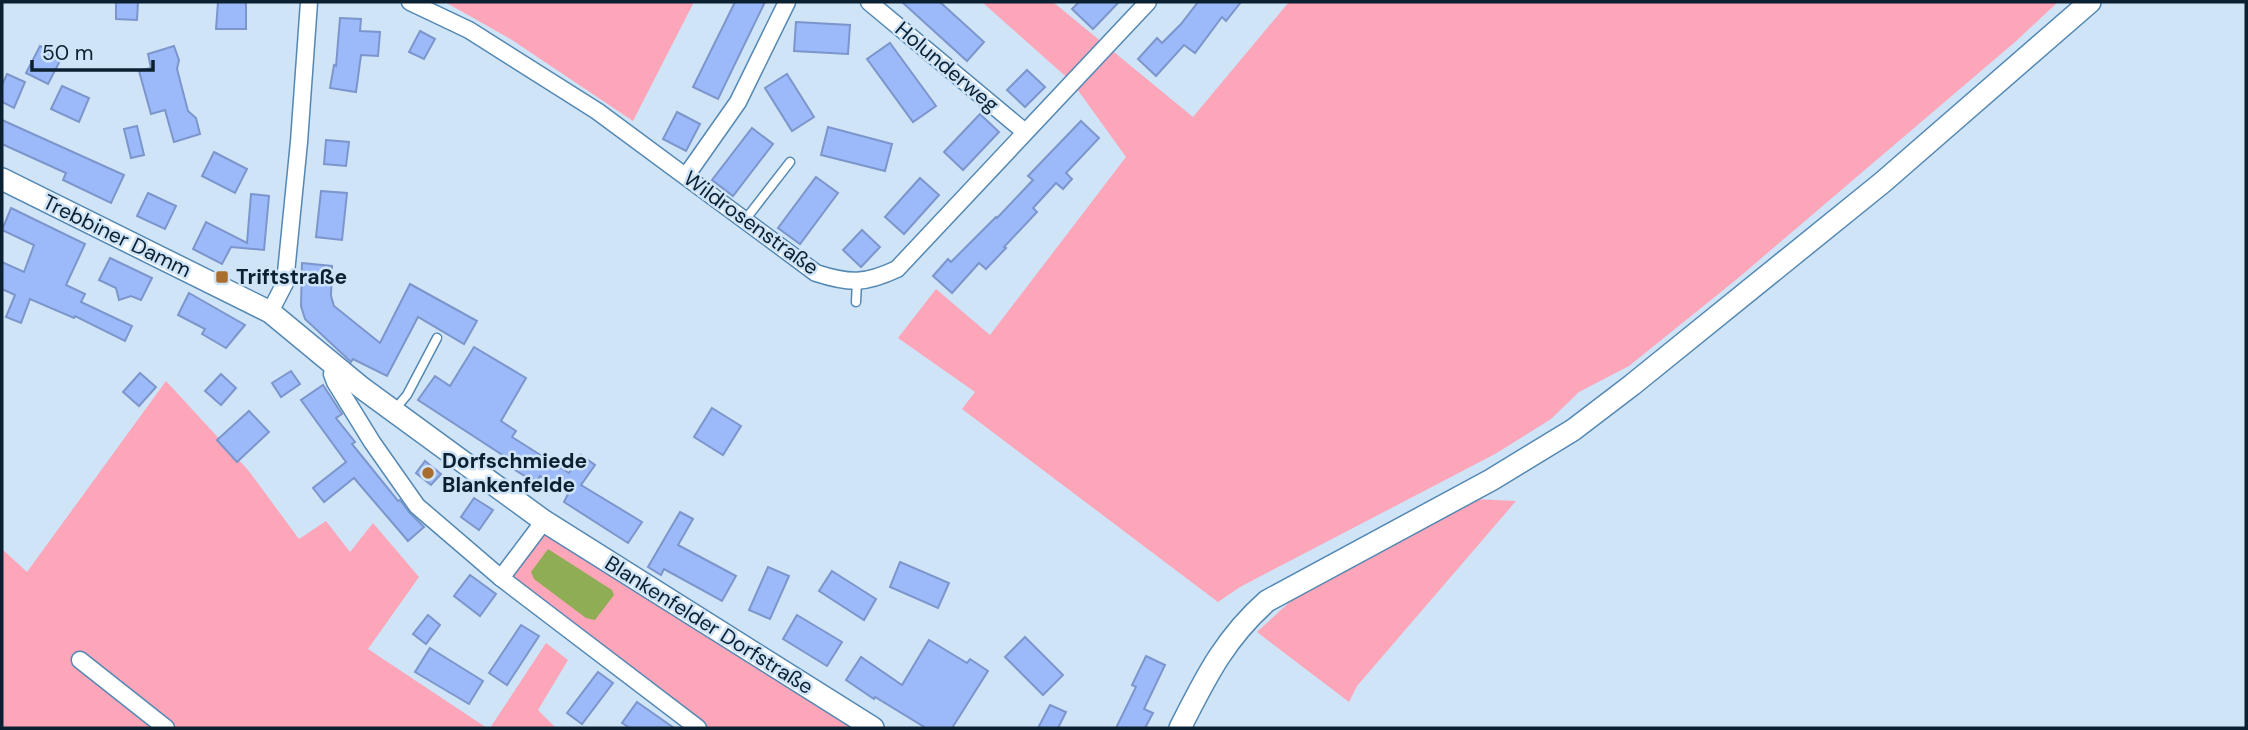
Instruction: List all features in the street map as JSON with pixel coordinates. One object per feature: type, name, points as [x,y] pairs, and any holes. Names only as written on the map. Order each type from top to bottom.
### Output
[{"type":"main road","points":[[1180,728],[1222,649],[1246,620],[1267,601],[1491,480],[1573,429],[1632,385],[1872,191],[2090,2]]},
{"type":"main road","name":"Trebbiner Damm","points":[[2,179],[270,312]]},
{"type":"main road","name":"Blankenfelder Dorfstraße","points":[[270,312],[393,411],[544,521],[873,728]]},
{"type":"street","points":[[270,312],[285,283],[309,2]]},
{"type":"street","name":"Wildrosenstraße","points":[[410,2],[468,30],[597,111],[816,273],[835,279],[857,281],[874,280],[897,269],[918,250],[1148,2]]},
{"type":"street","points":[[686,176],[737,102],[787,2]]},
{"type":"street","name":"Holunderweg","points":[[869,2],[1025,132]]},
{"type":"street","points":[[335,366],[332,374],[335,382],[372,442],[417,506],[501,578],[698,728]]},
{"type":"street","points":[[501,578],[544,521]]},
{"type":"street","points":[[80,660],[166,728]]},
{"type":"lane","points":[[745,220],[790,162]]},
{"type":"lane","points":[[856,302],[857,281]]},
{"type":"lane","points":[[393,411],[407,395],[437,338]]},
{"type":"shaded area","points":[[445,2],[694,2],[633,121],[512,40]]},
{"type":"shaded area","points":[[982,2],[1053,2],[1193,117],[1289,2],[2058,2],[2015,42],[1737,279],[1629,366],[1579,392],[1551,419],[1495,454],[1240,587],[1218,602],[962,409],[975,392],[898,338],[936,289],[990,335],[1126,157],[1072,82]]},
{"type":"shaded area","points":[[166,381],[248,470],[299,539],[326,521],[350,552],[373,523],[419,577],[368,649],[487,728],[2,728],[2,549],[27,572]]},
{"type":"shaded area","points":[[1474,499],[1516,501],[1357,686],[1349,702],[1257,632],[1293,599]]},
{"type":"shaded area","points":[[544,521],[873,728],[698,728],[501,578]]},
{"type":"shaded area","points":[[548,549],[612,590],[614,595],[595,620],[586,618],[534,579],[531,572]]},
{"type":"shaded area","points":[[546,643],[568,660],[538,710],[556,728],[490,728]]},
{"type":"building","points":[[116,2],[138,2],[137,20],[116,19]]},
{"type":"building","points":[[218,2],[246,2],[246,29],[216,29]]},
{"type":"building","points":[[735,2],[765,2],[718,99],[693,87]]},
{"type":"building","points":[[902,2],[940,2],[984,42],[967,61]]},
{"type":"building","points":[[1079,2],[1119,2],[1093,29],[1072,9]]},
{"type":"building","points":[[1198,2],[1241,2],[1226,21],[1222,17],[1195,53],[1184,45],[1156,76],[1138,59],[1157,38],[1162,43]]},
{"type":"building","points":[[340,18],[361,19],[360,31],[380,32],[378,56],[361,55],[356,92],[330,88],[334,65],[336,66]]},
{"type":"building","points":[[796,22],[850,25],[848,54],[794,51]]},
{"type":"building","points":[[420,31],[435,39],[424,59],[409,52]]},
{"type":"building","points":[[890,43],[936,106],[913,122],[867,59]]},
{"type":"building","points":[[40,46],[62,57],[48,84],[26,73]]},
{"type":"building","points":[[174,46],[188,111],[196,118],[200,134],[174,142],[165,110],[151,114],[139,71],[151,68],[148,54]]},
{"type":"building","points":[[1027,70],[1045,87],[1025,107],[1007,90]]},
{"type":"building","points":[[7,74],[25,82],[14,108],[2,102],[2,85]]},
{"type":"building","points":[[787,74],[814,117],[792,131],[765,88]]},
{"type":"building","points":[[62,86],[89,98],[79,122],[51,109]]},
{"type":"building","points":[[677,112],[700,124],[686,151],[663,139]]},
{"type":"building","points":[[980,114],[999,132],[963,170],[944,152]]},
{"type":"building","points":[[2,120],[124,175],[111,203],[63,180],[66,173],[2,144]]},
{"type":"building","points":[[1081,121],[1099,138],[1066,173],[1072,179],[1063,189],[1056,183],[1033,208],[1037,212],[1004,247],[1006,248],[986,269],[979,263],[952,293],[933,276],[948,259],[951,262],[997,218],[1033,180],[1028,176]]},
{"type":"building","points":[[137,126],[144,155],[131,158],[124,129]]},
{"type":"building","points":[[828,127],[892,144],[885,171],[821,155]]},
{"type":"building","points":[[752,128],[773,144],[733,196],[712,180]]},
{"type":"building","points":[[326,140],[349,142],[346,166],[324,164]]},
{"type":"building","points":[[214,152],[247,169],[235,193],[202,176]]},
{"type":"building","points":[[816,177],[838,193],[800,244],[778,228]]},
{"type":"building","points":[[920,178],[939,195],[904,234],[885,217]]},
{"type":"building","points":[[321,191],[347,193],[342,240],[316,237]]},
{"type":"building","points":[[148,193],[176,206],[165,229],[137,216]]},
{"type":"building","points":[[251,194],[269,196],[264,250],[231,247],[222,264],[193,249],[206,222],[247,243]]},
{"type":"building","points":[[11,208],[85,244],[66,285],[85,294],[81,302],[132,326],[125,341],[75,316],[74,318],[30,299],[21,323],[6,317],[15,295],[2,289],[2,262],[24,272],[34,245],[2,230]]},
{"type":"building","points":[[862,230],[880,247],[861,267],[843,250]]},
{"type":"building","points":[[110,258],[152,278],[141,300],[131,296],[119,300],[116,288],[99,280]]},
{"type":"building","points":[[302,263],[332,266],[331,296],[334,306],[380,343],[410,284],[477,321],[464,344],[418,317],[387,376],[353,359],[351,362],[305,319],[301,306]]},
{"type":"building","points":[[189,293],[245,325],[226,348],[202,334],[205,329],[178,315]]},
{"type":"building","points":[[474,347],[526,378],[501,421],[516,431],[512,437],[569,473],[581,455],[595,465],[581,485],[642,522],[628,543],[564,502],[568,494],[540,476],[536,483],[507,465],[510,460],[418,400],[435,376],[450,386]]},
{"type":"building","points":[[291,371],[300,384],[281,397],[272,383]]},
{"type":"building","points":[[140,373],[156,387],[139,406],[123,392]]},
{"type":"building","points":[[221,374],[236,388],[221,405],[205,391]]},
{"type":"building","points":[[323,385],[342,414],[336,418],[355,442],[352,444],[398,501],[400,500],[424,527],[408,541],[354,478],[324,502],[313,488],[346,462],[301,400]]},
{"type":"building","points":[[712,408],[741,426],[723,455],[694,437]]},
{"type":"building","points":[[249,411],[269,432],[237,462],[217,440]]},
{"type":"building","name":"Dorfschmiede Blankenfelde","points":[[425,461],[441,474],[431,485],[416,473]]},
{"type":"building","points":[[474,498],[493,510],[479,530],[461,517]]},
{"type":"building","points":[[680,512],[693,519],[678,545],[736,576],[722,601],[664,569],[661,575],[648,567]]},
{"type":"building","points":[[900,562],[949,583],[938,608],[890,587]]},
{"type":"building","points":[[768,567],[789,576],[770,619],[749,610]]},
{"type":"building","points":[[832,571],[876,599],[864,620],[819,591]]},
{"type":"building","points":[[470,575],[496,594],[480,616],[454,596]]},
{"type":"building","points":[[428,615],[440,625],[426,644],[413,634]]},
{"type":"building","points":[[797,615],[842,642],[827,666],[783,639]]},
{"type":"building","points":[[521,625],[539,636],[507,685],[489,673]]},
{"type":"building","points":[[1025,637],[1063,675],[1043,695],[1005,657]]},
{"type":"building","points":[[929,640],[967,663],[970,659],[988,671],[952,728],[926,728],[846,680],[861,657],[902,685]]},
{"type":"building","points":[[430,648],[483,681],[469,704],[415,672]]},
{"type":"building","points":[[1146,656],[1165,665],[1144,709],[1153,713],[1145,728],[1116,728],[1136,687],[1132,685]]},
{"type":"building","points":[[598,672],[613,683],[582,724],[567,713]]},
{"type":"building","points":[[637,702],[674,728],[630,728],[622,723]]},
{"type":"building","points":[[1050,705],[1066,712],[1058,728],[1038,728]]},
{"type":"place","name":"Triftstraße","points":[[222,277]]},
{"type":"place","name":"Dorfschmiede Blankenfelde","points":[[428,473]]}]
